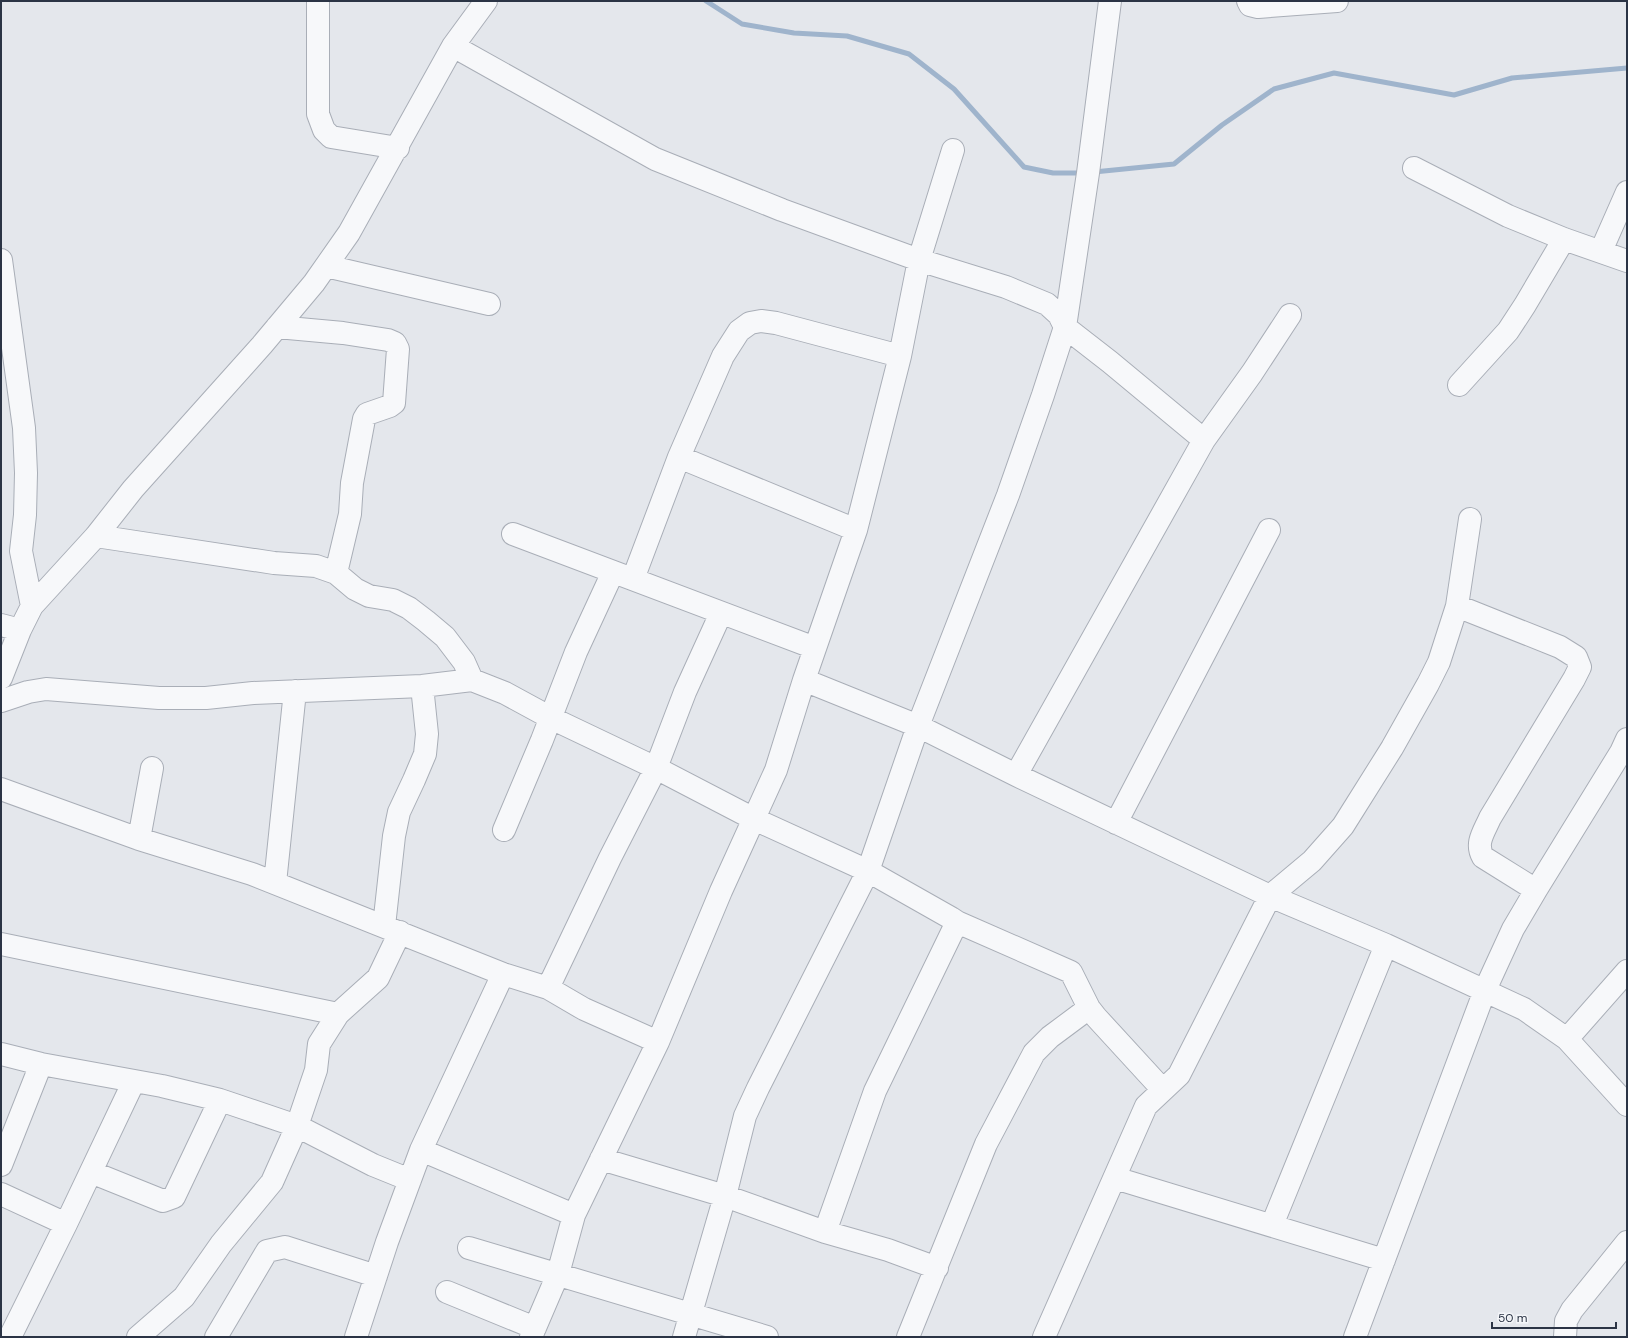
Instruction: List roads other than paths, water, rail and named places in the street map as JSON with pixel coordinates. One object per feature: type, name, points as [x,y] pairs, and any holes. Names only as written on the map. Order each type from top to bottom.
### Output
[{"type":"street","points":[[318,1],[318,114],[324,130],[332,137],[398,148]]},
{"type":"street","points":[[1,678],[10,627],[32,606],[96,536],[133,489],[277,327],[314,283],[349,233],[398,148],[453,46],[486,1]]},
{"type":"street","points":[[684,1337],[725,1196],[745,1116],[868,871],[918,726],[1008,495],[1065,326],[1087,181],[1110,1]]},
{"type":"street","points":[[1248,1],[1250,5],[1258,7],[1337,1]]},
{"type":"street","points":[[453,46],[655,160],[782,210],[919,260],[1006,287],[1047,304],[1058,315],[1065,326],[1204,440]]},
{"type":"street","points":[[447,1292],[533,1332],[558,1274],[574,1215],[658,1042],[721,892],[776,770],[804,680],[856,530],[900,356],[919,260],[953,150]]},
{"type":"street","points":[[1414,168],[1508,216],[1564,239],[1627,261]]},
{"type":"street","points":[[1601,251],[1627,192]]},
{"type":"street","points":[[1459,385],[1508,331],[1564,239]]},
{"type":"street","points":[[1,260],[9,387],[24,428],[26,454],[25,515],[21,551],[32,606]]},
{"type":"street","points":[[326,266],[489,304]]},
{"type":"street","points":[[1016,775],[1204,440],[1252,373],[1290,315]]},
{"type":"street","points":[[633,579],[679,457],[723,356],[739,331],[750,324],[761,321],[776,323],[900,356]]},
{"type":"street","points":[[277,327],[343,333],[388,340],[395,343],[398,349],[394,403],[390,406],[367,414],[364,419],[352,483],[350,514],[336,573]]},
{"type":"street","points":[[679,457],[856,530]]},
{"type":"street","points":[[1044,1337],[1116,1178],[1146,1106],[1179,1075],[1270,896],[1312,861],[1342,826],[1392,748],[1428,684],[1439,662],[1457,606],[1470,519]]},
{"type":"street","points":[[1116,823],[1269,530]]},
{"type":"street","points":[[513,534],[815,648]]},
{"type":"street","points":[[96,536],[274,563],[316,566],[336,573],[355,589],[369,596],[393,600],[409,608],[426,621],[445,637],[464,662],[472,680]]},
{"type":"street","points":[[504,830],[551,718],[576,652],[612,572]]},
{"type":"street","points":[[1457,606],[1560,647],[1576,656],[1580,667],[1574,680],[1490,818],[1479,842],[1479,850],[1483,857],[1536,890]]},
{"type":"street","points":[[548,988],[610,858],[656,768],[684,692],[721,613]]},
{"type":"street","points":[[1,701],[28,692],[46,689],[158,698],[206,698],[295,691],[422,686],[472,680],[505,693],[551,718],[656,768],[754,819],[868,871],[957,922],[1071,972],[1089,1008],[1096,1017],[1163,1090]]},
{"type":"street","points":[[804,680],[918,726],[1016,775],[1270,896],[1386,945],[1524,1009],[1567,1039],[1627,1105]]},
{"type":"street","points":[[138,1337],[184,1297],[221,1244],[272,1182],[297,1126],[316,1070],[319,1044],[338,1014],[378,978],[392,929],[394,836],[399,812],[425,754],[427,734],[422,686]]},
{"type":"street","points":[[275,883],[295,691]]},
{"type":"street","points":[[1354,1337],[1485,990],[1513,929],[1627,739]]},
{"type":"street","points":[[139,839],[152,768]]},
{"type":"street","points":[[1,789],[139,839],[252,874],[503,974],[548,988],[584,1009],[658,1042]]},
{"type":"street","points":[[825,1232],[875,1091],[957,922]]},
{"type":"street","points":[[1,944],[338,1014]]},
{"type":"street","points":[[1272,1225],[1386,945]]},
{"type":"street","points":[[1567,1039],[1627,972]]},
{"type":"street","points":[[356,1337],[421,1150],[503,974]]},
{"type":"street","points":[[908,1337],[986,1144],[1034,1053],[1050,1037],[1089,1008]]},
{"type":"street","points":[[1,1054],[41,1064],[134,1081],[220,1100],[297,1126],[373,1165],[410,1180]]},
{"type":"street","points":[[1,1164],[41,1064]]},
{"type":"street","points":[[10,1337],[134,1081]]},
{"type":"street","points":[[91,1172],[163,1201],[174,1197],[220,1100]]},
{"type":"street","points":[[421,1150],[574,1215]]},
{"type":"street","points":[[601,1159],[725,1196],[825,1232],[888,1250],[937,1268]]},
{"type":"street","points":[[1116,1178],[1384,1260]]},
{"type":"street","points":[[1,1194],[66,1224]]},
{"type":"street","points":[[1565,1337],[1566,1321],[1572,1310],[1627,1242]]},
{"type":"street","points":[[216,1337],[267,1251],[285,1247],[376,1276]]},
{"type":"street","points":[[469,1248],[691,1313],[767,1337]]},
{"type":"waterway","points":[[706,1],[742,24],[794,33],[847,36],[909,54],[954,89],[1024,167],[1053,173],[1082,173]]},
{"type":"waterway","points":[[1094,172],[1174,164],[1222,125],[1274,89],[1334,73],[1454,95],[1512,78],[1627,68]]}]
